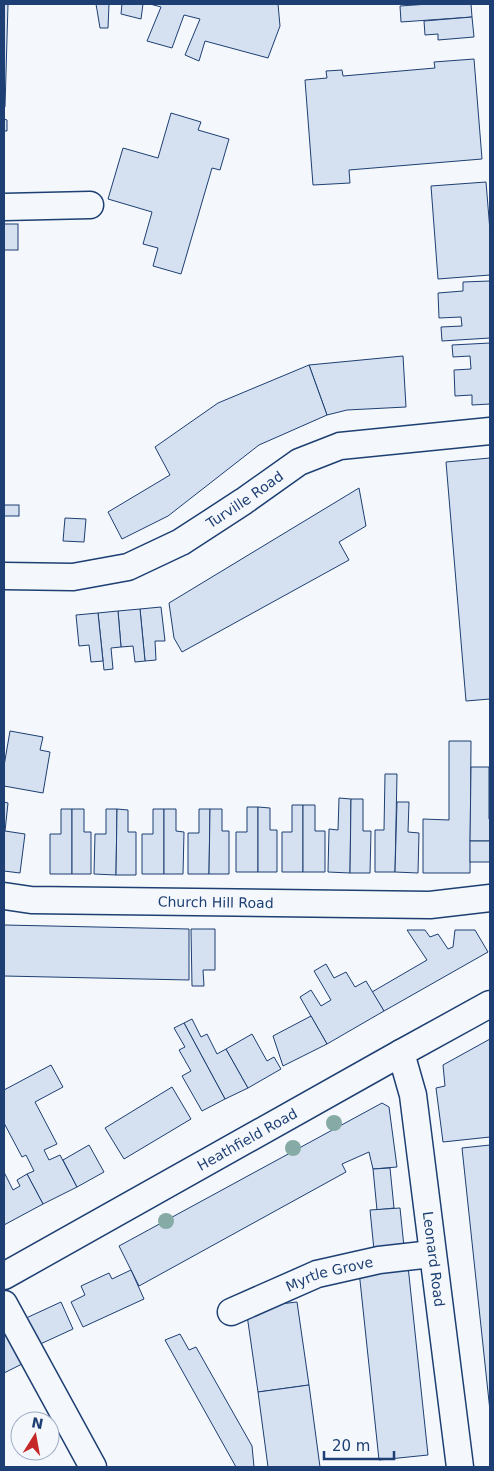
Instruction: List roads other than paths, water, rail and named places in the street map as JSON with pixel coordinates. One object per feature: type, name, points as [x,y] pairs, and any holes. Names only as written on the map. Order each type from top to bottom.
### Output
[{"type":"street","points":[[4,207],[90,205]]},
{"type":"street","name":"Turville Road","points":[[4,576],[73,577],[128,567],[181,542],[299,462],[340,446],[490,431]]},
{"type":"street","name":"Church Hill Road","points":[[4,896],[31,900],[430,904],[490,898]]},
{"type":"street","name":"Church Hill Road","points":[[430,904],[490,913]]},
{"type":"street","name":"Heathfield Road","points":[[4,1276],[401,1052],[490,1004]]},
{"type":"street","name":"Leonard Road","points":[[401,1052],[413,1095],[432,1254],[452,1467]]},
{"type":"street","name":"Myrtle Grove","points":[[231,1312],[317,1274],[379,1260],[432,1254]]},
{"type":"street","points":[[4,1304],[93,1467]]}]
